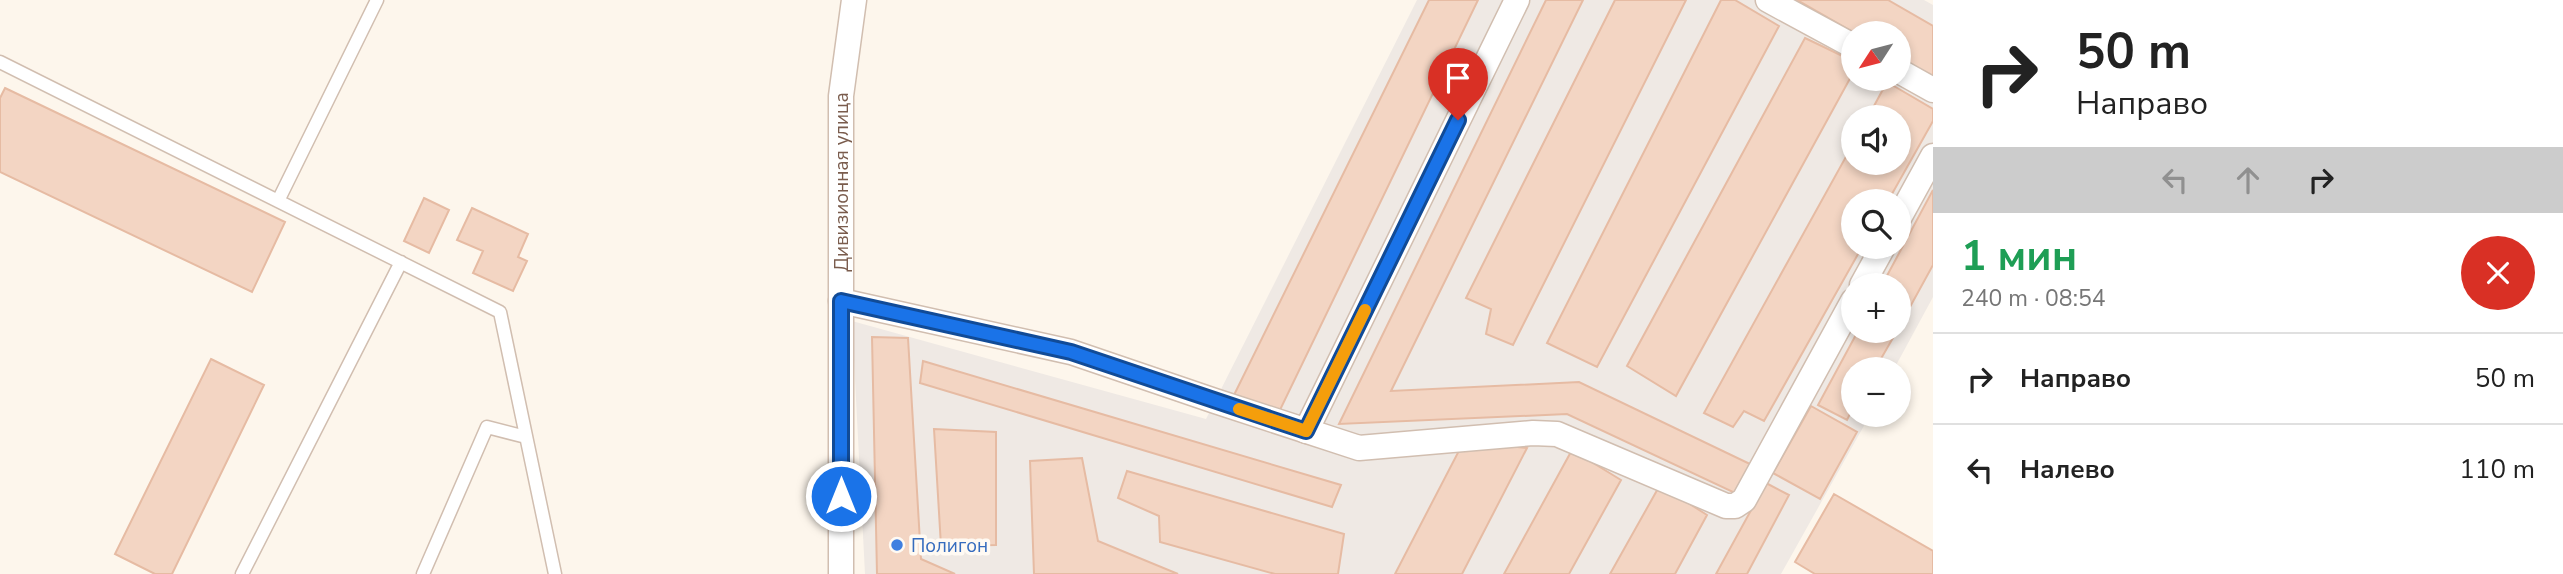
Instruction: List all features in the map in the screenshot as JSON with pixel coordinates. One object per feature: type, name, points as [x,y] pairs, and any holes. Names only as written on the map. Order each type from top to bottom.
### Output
[{"type":"street","name":"Дивизионная улица","points":[[841,574],[841,96],[854,0]]},
{"type":"street","points":[[1306,431],[1517,0]]},
{"type":"street","points":[[1768,0],[1841,40]]},
{"type":"street","points":[[1911,78],[1933,90]]},
{"type":"street","points":[[1911,196],[1933,156]]},
{"type":"street","points":[[841,301],[1071,352],[1359,447],[1533,433],[1557,434],[1726,506],[1735,506],[1744,500],[1841,323]]},
{"type":"lane","points":[[278,201],[377,0]]},
{"type":"lane","points":[[0,62],[500,312],[555,574]]},
{"type":"lane","points":[[242,574],[401,262]]},
{"type":"lane","points":[[423,574],[487,428],[526,437]]},
{"type":"shaded area","points":[[1417,0],[1924,0],[1933,5],[1933,297],[1911,338],[1911,273],[1841,273],[1841,343],[1908,343],[1900,357],[1841,357],[1841,427],[1863,427],[1781,574],[865,574],[852,321],[1206,419]]},
{"type":"building","points":[[1429,0],[1478,0],[1279,412],[1234,395]]},
{"type":"building","points":[[1546,0],[1583,0],[1391,391],[1579,382],[1750,464],[1735,493],[1567,414],[1339,424]]},
{"type":"building","points":[[1615,0],[1686,0],[1513,345],[1486,334],[1491,309],[1466,298]]},
{"type":"building","points":[[1721,0],[1735,0],[1779,26],[1597,367],[1547,343]]},
{"type":"building","points":[[1797,0],[1888,0],[1933,26],[1933,78],[1911,65],[1911,21],[1841,21],[1841,25]]},
{"type":"building","points":[[1805,38],[1841,55],[1841,91],[1843,91],[1676,396],[1627,366]]},
{"type":"building","points":[[5,88],[285,222],[252,292],[0,172],[0,98]]},
{"type":"building","points":[[1882,91],[1902,91],[1933,109],[1933,121],[1911,160],[1911,105],[1875,105]]},
{"type":"building","points":[[1841,166],[1841,175],[1903,175],[1895,189],[1841,189],[1841,259],[1855,259],[1847,273],[1841,273],[1841,284],[1764,421],[1744,411],[1733,427],[1704,413]]},
{"type":"building","points":[[1933,190],[1933,265],[1911,305],[1911,273],[1888,273],[1896,259],[1911,259],[1911,231]]},
{"type":"building","points":[[424,198],[449,210],[429,253],[404,241]]},
{"type":"building","points":[[472,208],[528,234],[518,257],[527,261],[513,291],[473,273],[483,251],[457,240]]},
{"type":"building","points":[[872,337],[908,338],[921,559],[955,574],[877,574]]},
{"type":"building","points":[[1852,343],[1890,343],[1882,357],[1844,357]]},
{"type":"building","points":[[211,359],[264,385],[172,574],[155,574],[115,554]]},
{"type":"building","points":[[923,361],[1341,485],[1332,507],[920,383]]},
{"type":"building","points":[[1841,362],[1841,417],[1818,405]]},
{"type":"building","points":[[1811,406],[1841,423],[1841,427],[1848,427],[1857,432],[1820,499],[1773,473]]},
{"type":"building","points":[[934,429],[996,432],[996,545],[941,546]]},
{"type":"building","points":[[1464,441],[1527,448],[1462,574],[1395,574]]},
{"type":"building","points":[[1572,450],[1621,480],[1569,574],[1504,574]]},
{"type":"building","points":[[1082,458],[1098,541],[1178,574],[1034,574],[1030,461]]},
{"type":"building","points":[[1127,471],[1344,534],[1338,574],[1275,574],[1160,542],[1159,516],[1118,498]]},
{"type":"building","points":[[1766,483],[1789,495],[1747,574],[1716,574]]},
{"type":"building","points":[[1660,485],[1707,515],[1675,574],[1610,574]]},
{"type":"building","points":[[1834,494],[1933,551],[1933,574],[1815,574],[1795,562]]},
{"type":"slow traffic","points":[[1239,409],[1306,431],[1365,310]]},
{"type":"place","name":"Полигон","points":[[897,545]]},
{"type":"route","points":[[841,496],[841,301],[1071,352],[1306,431],[1458,120]]}]
